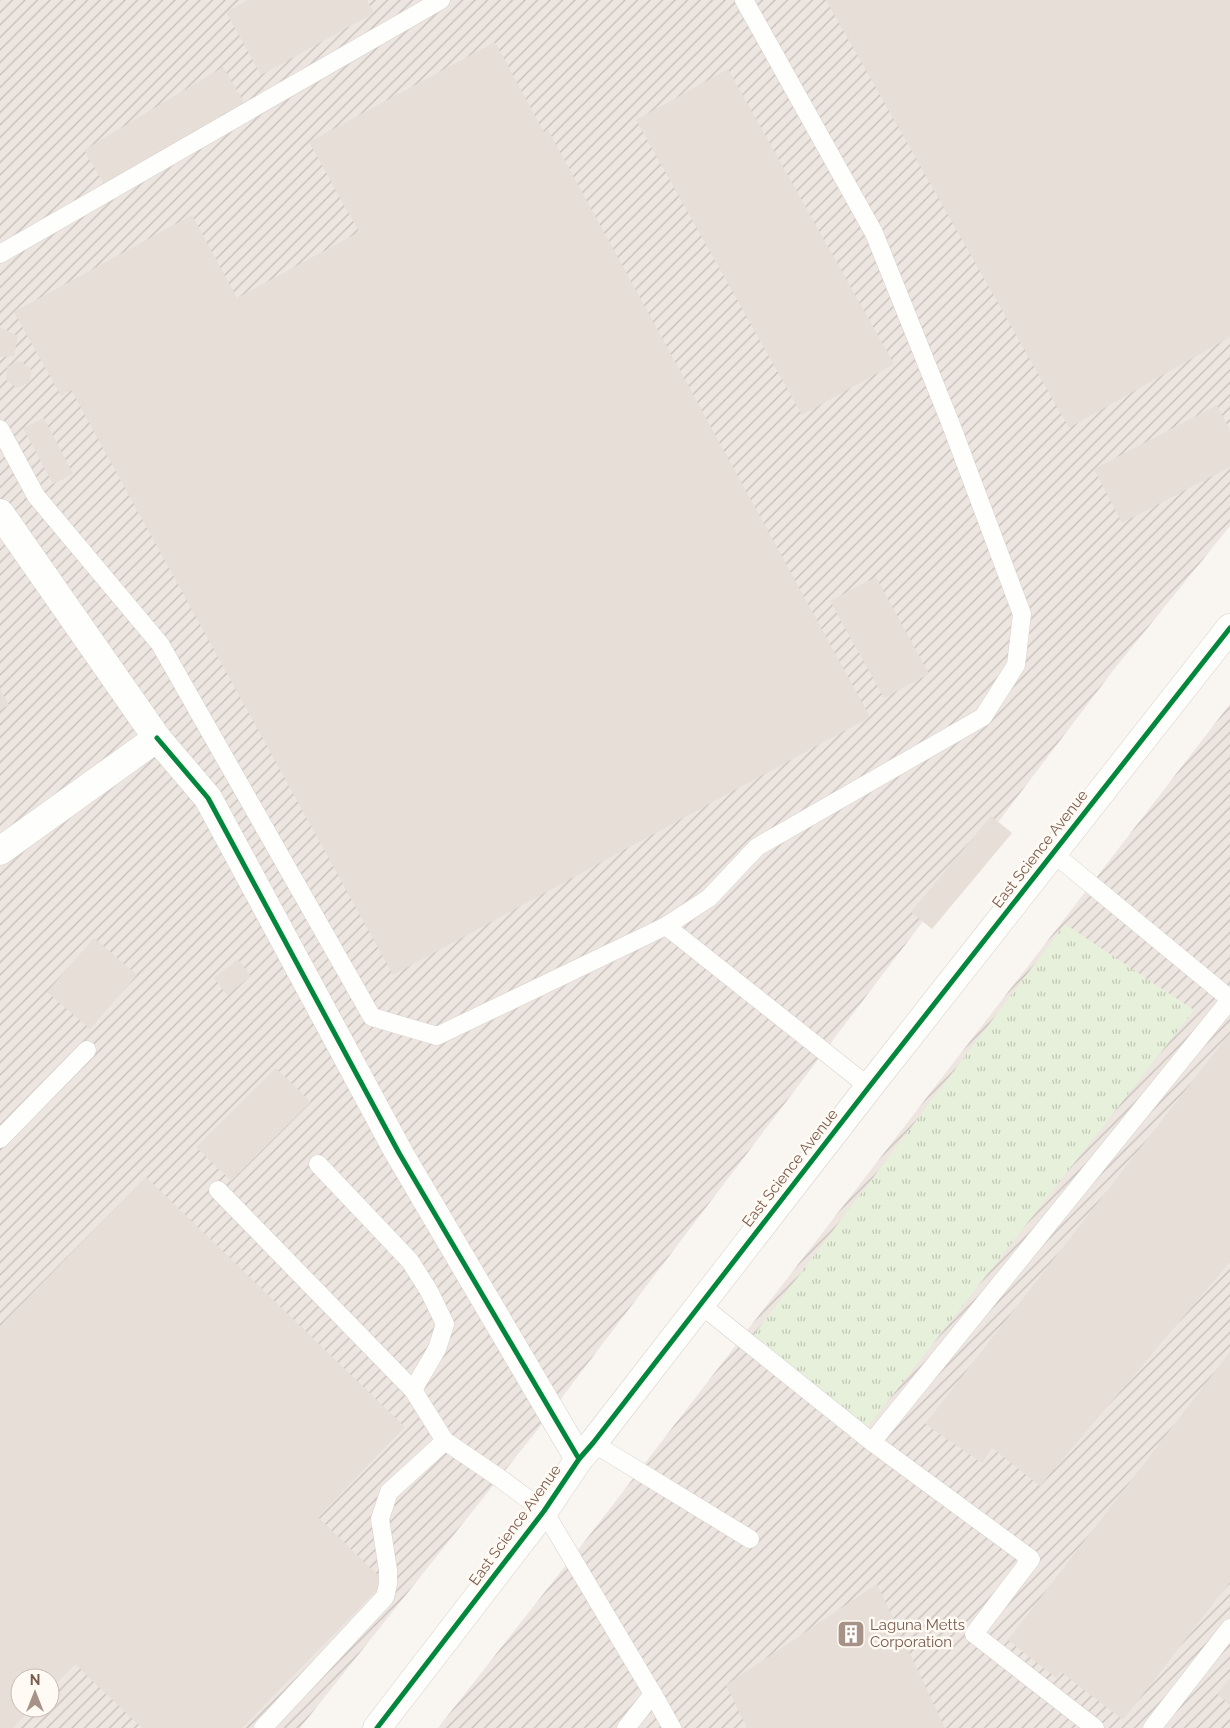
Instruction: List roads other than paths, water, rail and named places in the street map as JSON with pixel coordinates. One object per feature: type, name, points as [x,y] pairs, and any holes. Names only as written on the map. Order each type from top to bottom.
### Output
[{"type":"street","points":[[0,513],[157,738],[208,798],[399,1153],[586,1451]]},
{"type":"street","name":"East Science Avenue","points":[[377,1728],[544,1511],[586,1451],[1230,628]]},
{"type":"street","points":[[0,851],[157,738]]},
{"type":"lane","points":[[0,254],[441,0]]},
{"type":"lane","points":[[0,429],[36,496],[160,644],[372,1018],[437,1036],[666,926],[708,898],[757,848],[983,717],[1016,665],[1022,614],[950,422],[874,233],[744,0]]},
{"type":"lane","points":[[872,1442],[1230,999],[1053,853]]},
{"type":"lane","points":[[666,926],[869,1087]]},
{"type":"lane","points":[[0,1139],[87,1050]]},
{"type":"lane","points":[[318,1164],[410,1261],[429,1291],[445,1324],[437,1349],[413,1390]]},
{"type":"lane","points":[[218,1190],[413,1390],[445,1441],[501,1478],[544,1511],[672,1728]]},
{"type":"lane","points":[[701,1305],[872,1442],[1031,1559],[974,1634],[1095,1728]]},
{"type":"lane","points":[[263,1728],[385,1597],[388,1584],[388,1570],[380,1519],[389,1492],[445,1441]]},
{"type":"lane","points":[[586,1451],[750,1539]]},
{"type":"lane","points":[[1152,1728],[1230,1628]]},
{"type":"lane","points":[[626,1728],[653,1694]]},
{"type":"place","name":"Laguna Metts Corporation","points":[[851,1634]]}]
